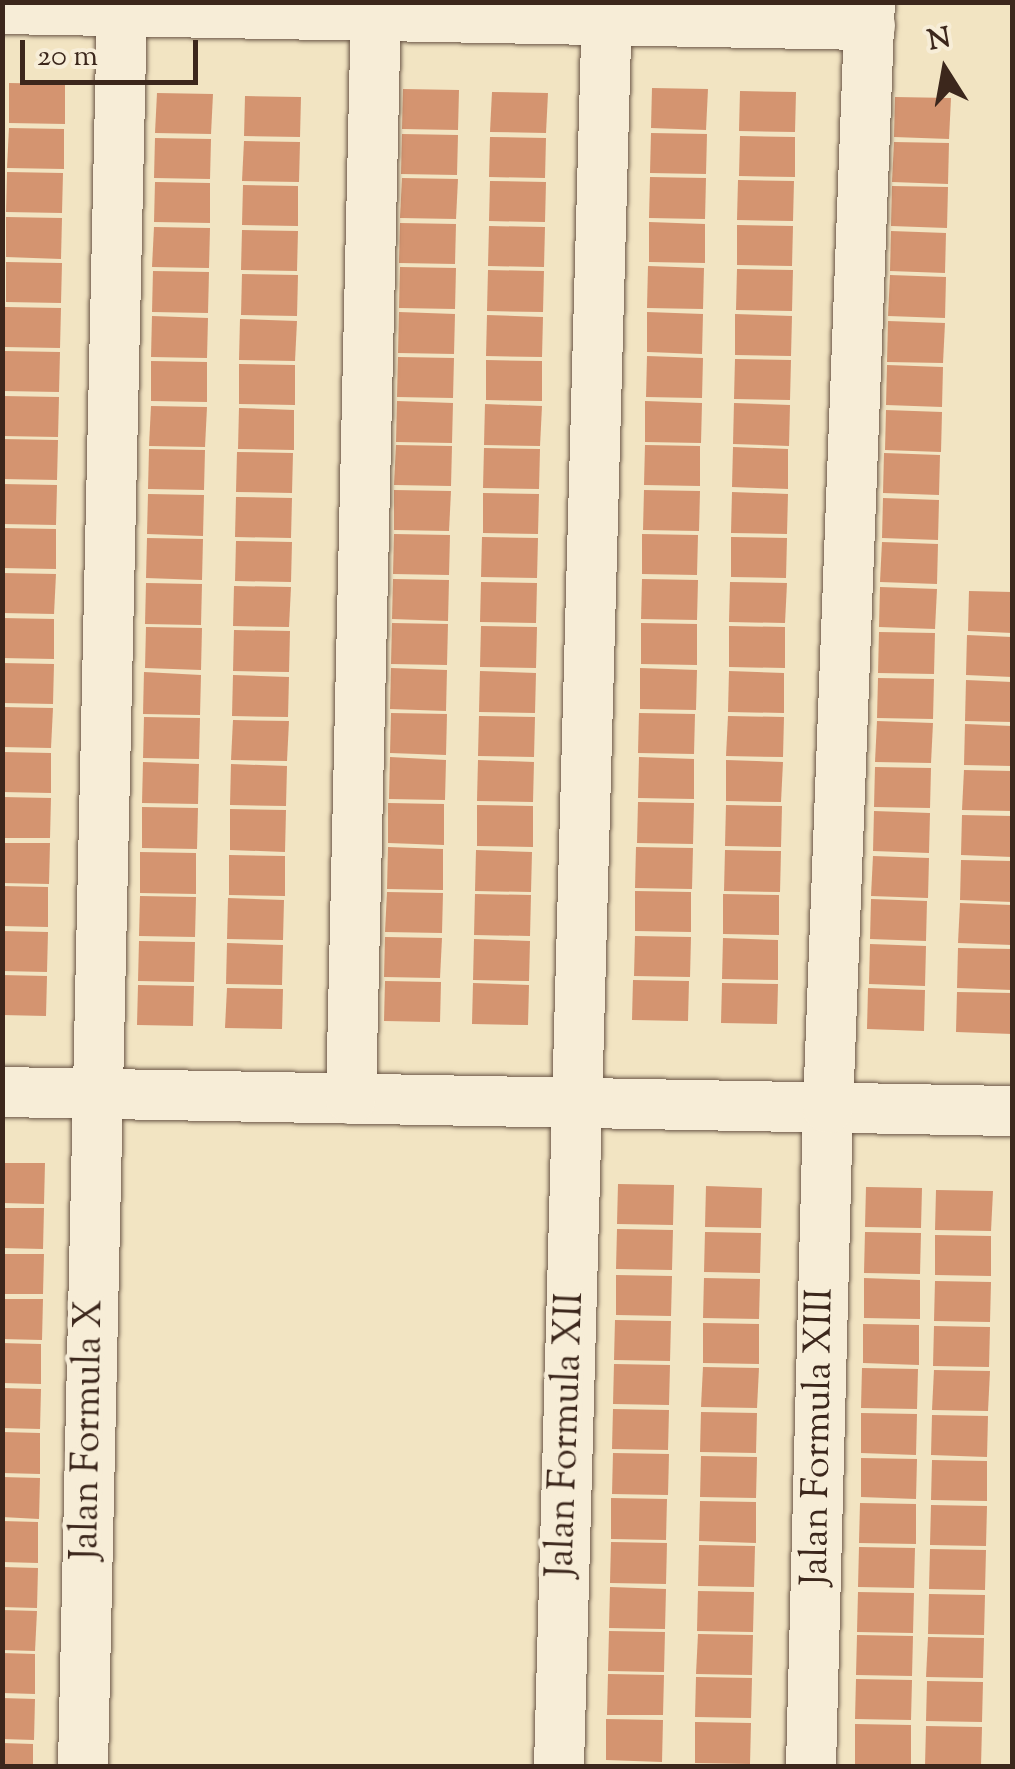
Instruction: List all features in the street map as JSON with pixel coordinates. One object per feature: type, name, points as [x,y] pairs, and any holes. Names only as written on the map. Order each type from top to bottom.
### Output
[{"type":"street","name":"Jalan Formula X","points":[[83,1766],[122,7]]},
{"type":"street","points":[[351,1099],[376,8]]},
{"type":"street","points":[[2,9],[376,8],[870,14]]},
{"type":"street","name":"Jalan Formula XII","points":[[559,1766],[606,10]]},
{"type":"street","name":"Jalan Formula XIII","points":[[811,1766],[828,1108],[870,14]]},
{"type":"street","points":[[2,1092],[1012,1112]]},
{"type":"building","points":[[9,83],[65,84],[65,124],[9,123]]},
{"type":"building","points":[[652,88],[708,89],[706,130],[651,128]]},
{"type":"building","points":[[403,89],[459,90],[458,130],[402,129]]},
{"type":"building","points":[[740,91],[796,92],[795,132],[739,131]]},
{"type":"building","points":[[492,92],[548,93],[546,133],[490,132]]},
{"type":"building","points":[[157,93],[213,94],[211,134],[155,133]]},
{"type":"building","points":[[245,96],[301,97],[300,137],[244,136]]},
{"type":"building","points":[[895,97],[951,98],[949,139],[894,137]]},
{"type":"building","points":[[9,128],[64,129],[64,169],[7,168]]},
{"type":"building","points":[[651,133],[707,134],[706,174],[650,173]]},
{"type":"building","points":[[402,134],[458,135],[457,175],[401,174]]},
{"type":"building","points":[[740,136],[795,137],[795,177],[739,176]]},
{"type":"building","points":[[490,137],[546,138],[545,178],[489,177]]},
{"type":"building","points":[[155,138],[211,139],[210,179],[154,178]]},
{"type":"building","points":[[244,141],[300,142],[299,182],[242,181]]},
{"type":"building","points":[[894,142],[949,143],[948,184],[892,182]]},
{"type":"building","points":[[7,172],[63,173],[62,213],[6,212]]},
{"type":"building","points":[[650,177],[706,178],[705,219],[649,218]]},
{"type":"building","points":[[402,178],[458,179],[456,219],[400,218]]},
{"type":"building","points":[[738,180],[794,181],[793,221],[737,220]]},
{"type":"building","points":[[490,181],[546,182],[545,222],[489,221]]},
{"type":"building","points":[[155,182],[210,183],[210,223],[154,222]]},
{"type":"building","points":[[243,185],[298,186],[298,226],[242,225]]},
{"type":"building","points":[[892,186],[948,187],[947,228],[891,226]]},
{"type":"building","points":[[6,217],[62,218],[61,259],[6,257]]},
{"type":"building","points":[[649,222],[705,224],[705,263],[649,262]]},
{"type":"building","points":[[400,223],[456,224],[455,264],[399,263]]},
{"type":"building","points":[[737,225],[793,226],[792,266],[737,265]]},
{"type":"building","points":[[489,226],[545,227],[544,267],[488,266]]},
{"type":"building","points":[[154,227],[210,228],[209,268],[152,267]]},
{"type":"building","points":[[242,230],[298,231],[297,271],[241,270]]},
{"type":"building","points":[[891,231],[946,233],[945,273],[890,271]]},
{"type":"building","points":[[6,262],[62,263],[61,303],[6,302]]},
{"type":"building","points":[[648,266],[704,268],[703,309],[647,308]]},
{"type":"building","points":[[400,267],[456,268],[455,309],[399,308]]},
{"type":"building","points":[[737,269],[793,270],[792,311],[736,310]]},
{"type":"building","points":[[488,270],[544,271],[543,312],[487,311]]},
{"type":"building","points":[[153,271],[209,272],[208,313],[152,312]]},
{"type":"building","points":[[242,274],[298,275],[297,316],[241,315]]},
{"type":"building","points":[[890,275],[946,277],[945,318],[888,316]]},
{"type":"building","points":[[5,307],[61,308],[60,348],[4,347]]},
{"type":"building","points":[[399,312],[455,314],[454,354],[398,353]]},
{"type":"building","points":[[647,312],[703,314],[702,354],[647,352]]},
{"type":"building","points":[[735,314],[792,316],[791,356],[735,355]]},
{"type":"building","points":[[487,315],[543,317],[542,357],[486,356]]},
{"type":"building","points":[[152,316],[208,318],[207,358],[151,357]]},
{"type":"building","points":[[240,319],[297,321],[295,361],[239,360]]},
{"type":"building","points":[[888,321],[945,323],[943,363],[887,362]]},
{"type":"building","points":[[4,351],[60,352],[59,392],[3,391]]},
{"type":"building","points":[[647,356],[703,358],[702,398],[646,397]]},
{"type":"building","points":[[398,357],[454,358],[453,398],[397,397]]},
{"type":"building","points":[[735,359],[791,360],[790,400],[734,399]]},
{"type":"building","points":[[486,360],[542,361],[542,401],[486,400]]},
{"type":"building","points":[[151,361],[207,362],[207,402],[151,401]]},
{"type":"building","points":[[239,364],[295,365],[295,405],[239,404]]},
{"type":"building","points":[[887,365],[943,367],[942,407],[886,405]]},
{"type":"building","points":[[3,396],[59,397],[58,437],[2,436]]},
{"type":"building","points":[[397,401],[453,403],[452,443],[396,442]]},
{"type":"building","points":[[645,401],[702,403],[701,443],[645,442]]},
{"type":"building","points":[[734,403],[790,405],[789,446],[733,444]]},
{"type":"building","points":[[485,404],[542,406],[540,446],[484,445]]},
{"type":"building","points":[[151,406],[207,407],[205,447],[149,446]]},
{"type":"building","points":[[239,408],[294,410],[294,450],[238,449]]},
{"type":"building","points":[[886,410],[942,412],[941,452],[885,450]]},
{"type":"building","points":[[2,439],[58,440],[57,480],[2,479]]},
{"type":"building","points":[[396,445],[452,446],[451,486],[394,485]]},
{"type":"building","points":[[645,445],[700,446],[700,486],[644,485]]},
{"type":"building","points":[[733,447],[788,449],[788,489],[732,487]]},
{"type":"building","points":[[484,448],[540,449],[539,489],[483,488]]},
{"type":"building","points":[[149,449],[205,450],[204,490],[148,489]]},
{"type":"building","points":[[237,452],[293,453],[292,493],[236,492]]},
{"type":"building","points":[[884,453],[940,455],[939,495],[883,493]]},
{"type":"building","points":[[2,484],[57,485],[56,525],[2,524]]},
{"type":"building","points":[[394,490],[451,491],[449,531],[394,530]]},
{"type":"building","points":[[644,490],[700,491],[699,531],[643,530]]},
{"type":"building","points":[[732,492],[788,494],[787,534],[731,533]]},
{"type":"building","points":[[483,493],[539,494],[538,534],[483,533]]},
{"type":"building","points":[[148,494],[204,495],[203,536],[147,534]]},
{"type":"building","points":[[236,497],[292,498],[291,538],[235,537]]},
{"type":"building","points":[[883,498],[939,500],[938,540],[882,538]]},
{"type":"building","points":[[2,528],[56,529],[56,569],[2,568]]},
{"type":"building","points":[[394,534],[450,535],[449,575],[393,574]]},
{"type":"building","points":[[642,534],[698,535],[697,575],[642,574]]},
{"type":"building","points":[[482,537],[538,538],[537,578],[481,577]]},
{"type":"building","points":[[731,537],[787,538],[786,578],[731,577]]},
{"type":"building","points":[[147,538],[203,539],[202,580],[146,578]]},
{"type":"building","points":[[236,541],[292,542],[291,582],[235,581]]},
{"type":"building","points":[[882,542],[938,544],[937,584],[880,582]]},
{"type":"building","points":[[2,573],[56,574],[54,614],[2,613]]},
{"type":"building","points":[[393,579],[449,580],[448,621],[392,619]]},
{"type":"building","points":[[642,579],[698,580],[697,620],[641,619]]},
{"type":"building","points":[[481,582],[537,583],[536,623],[480,622]]},
{"type":"building","points":[[730,582],[787,583],[785,623],[729,622]]},
{"type":"building","points":[[146,583],[202,584],[201,625],[145,624]]},
{"type":"building","points":[[234,586],[291,587],[289,627],[233,626]]},
{"type":"building","points":[[880,587],[937,589],[935,629],[879,627]]},
{"type":"building","points":[[969,591],[1012,592],[1012,633],[968,631]]},
{"type":"building","points":[[2,618],[54,619],[54,659],[2,658]]},
{"type":"building","points":[[392,623],[448,624],[447,665],[391,664]]},
{"type":"building","points":[[641,623],[697,624],[697,665],[641,664]]},
{"type":"building","points":[[481,626],[537,627],[536,668],[480,667]]},
{"type":"building","points":[[729,626],[785,627],[785,668],[729,667]]},
{"type":"building","points":[[146,627],[202,628],[201,670],[145,668]]},
{"type":"building","points":[[234,630],[290,631],[289,672],[233,671]]},
{"type":"building","points":[[879,632],[935,633],[934,674],[878,673]]},
{"type":"building","points":[[967,635],[1012,637],[1012,677],[966,675]]},
{"type":"building","points":[[2,663],[54,664],[53,704],[2,703]]},
{"type":"building","points":[[391,668],[447,670],[446,711],[390,709]]},
{"type":"building","points":[[640,668],[697,670],[696,710],[640,709]]},
{"type":"building","points":[[480,671],[536,673],[535,713],[479,712]]},
{"type":"building","points":[[729,671],[784,673],[784,713],[728,712]]},
{"type":"building","points":[[144,672],[201,675],[200,715],[143,714]]},
{"type":"building","points":[[233,675],[289,677],[288,717],[232,716]]},
{"type":"building","points":[[878,678],[934,679],[933,719],[877,718]]},
{"type":"building","points":[[966,680],[1012,682],[1012,722],[965,721]]},
{"type":"building","points":[[2,707],[53,708],[51,748],[2,747]]},
{"type":"building","points":[[391,713],[447,714],[446,755],[390,753]]},
{"type":"building","points":[[639,713],[695,714],[694,754],[638,753]]},
{"type":"building","points":[[479,716],[535,717],[534,757],[478,756]]},
{"type":"building","points":[[728,716],[784,717],[783,757],[726,756]]},
{"type":"building","points":[[144,717],[200,718],[199,759],[143,758]]},
{"type":"building","points":[[233,720],[289,721],[287,761],[231,760]]},
{"type":"building","points":[[877,721],[933,723],[931,763],[875,762]]},
{"type":"building","points":[[965,724],[1012,726],[1012,766],[964,765]]},
{"type":"building","points":[[2,752],[51,753],[51,793],[2,792]]},
{"type":"building","points":[[390,757],[446,760],[445,800],[389,799]]},
{"type":"building","points":[[639,757],[694,759],[694,799],[638,798]]},
{"type":"building","points":[[478,760],[534,762],[533,802],[477,801]]},
{"type":"building","points":[[726,760],[783,762],[781,802],[726,801]]},
{"type":"building","points":[[143,762],[199,764],[198,804],[142,803]]},
{"type":"building","points":[[231,764],[287,766],[286,806],[230,805]]},
{"type":"building","points":[[875,767],[931,768],[930,808],[874,807]]},
{"type":"building","points":[[964,770],[1012,771],[1012,811],[962,810]]},
{"type":"building","points":[[2,797],[51,798],[50,838],[2,838]]},
{"type":"building","points":[[638,802],[694,803],[693,844],[637,843]]},
{"type":"building","points":[[388,803],[444,804],[444,845],[388,843]]},
{"type":"building","points":[[477,805],[533,806],[533,847],[477,846]]},
{"type":"building","points":[[726,805],[782,806],[781,847],[725,846]]},
{"type":"building","points":[[142,807],[198,808],[197,849],[142,848]]},
{"type":"building","points":[[230,809],[286,810],[285,852],[230,850]]},
{"type":"building","points":[[874,811],[930,813],[929,853],[873,851]]},
{"type":"building","points":[[962,815],[1012,816],[1012,857],[961,855]]},
{"type":"building","points":[[2,843],[50,843],[49,884],[2,883]]},
{"type":"building","points":[[388,847],[443,849],[443,890],[387,889]]},
{"type":"building","points":[[636,847],[693,848],[692,889],[635,888]]},
{"type":"building","points":[[476,850],[532,852],[531,892],[475,891]]},
{"type":"building","points":[[725,850],[781,851],[780,892],[724,891]]},
{"type":"building","points":[[140,852],[196,853],[196,894],[140,893]]},
{"type":"building","points":[[229,855],[285,856],[285,896],[229,895]]},
{"type":"building","points":[[873,856],[929,858],[928,898],[871,896]]},
{"type":"building","points":[[961,860],[1012,861],[1012,902],[960,900]]},
{"type":"building","points":[[2,886],[48,887],[48,927],[2,926]]},
{"type":"building","points":[[635,891],[691,892],[691,932],[635,931]]},
{"type":"building","points":[[387,892],[443,893],[442,933],[385,932]]},
{"type":"building","points":[[475,894],[531,895],[530,936],[474,935]]},
{"type":"building","points":[[723,894],[779,895],[779,935],[723,934]]},
{"type":"building","points":[[140,896],[196,897],[195,937],[139,936]]},
{"type":"building","points":[[228,898],[284,900],[283,940],[227,939]]},
{"type":"building","points":[[871,899],[927,901],[926,941],[870,939]]},
{"type":"building","points":[[960,903],[1012,905],[1012,945],[958,943]]},
{"type":"building","points":[[2,931],[48,932],[47,972],[2,971]]},
{"type":"building","points":[[635,936],[691,937],[690,977],[634,976]]},
{"type":"building","points":[[385,937],[442,938],[440,978],[384,977]]},
{"type":"building","points":[[723,938],[778,940],[778,980],[722,979]]},
{"type":"building","points":[[474,939],[530,941],[529,981],[473,980]]},
{"type":"building","points":[[139,941],[195,942],[194,982],[138,981]]},
{"type":"building","points":[[227,943],[283,945],[282,985],[226,984]]},
{"type":"building","points":[[870,944],[926,946],[925,986],[869,984]]},
{"type":"building","points":[[958,948],[1012,949],[1012,990],[957,988]]},
{"type":"building","points":[[2,975],[47,976],[46,1016],[2,1015]]},
{"type":"building","points":[[633,980],[689,981],[688,1021],[632,1020]]},
{"type":"building","points":[[385,981],[441,982],[440,1022],[384,1021]]},
{"type":"building","points":[[473,983],[529,985],[528,1025],[472,1024]]},
{"type":"building","points":[[722,983],[778,984],[777,1024],[721,1023]]},
{"type":"building","points":[[138,985],[194,986],[193,1026],[137,1025]]},
{"type":"building","points":[[227,988],[283,989],[282,1029],[225,1028]]},
{"type":"building","points":[[868,988],[925,990],[924,1031],[867,1029]]},
{"type":"building","points":[[957,992],[1012,993],[1012,1034],[956,1032]]},
{"type":"building","points":[[2,1163],[45,1163],[44,1204],[2,1203]]},
{"type":"building","points":[[618,1184],[674,1185],[673,1225],[617,1224]]},
{"type":"building","points":[[706,1186],[762,1188],[761,1228],[705,1227]]},
{"type":"building","points":[[866,1187],[922,1188],[921,1228],[865,1227]]},
{"type":"building","points":[[936,1190],[993,1191],[991,1231],[935,1230]]},
{"type":"building","points":[[2,1208],[44,1208],[43,1249],[2,1248]]},
{"type":"building","points":[[617,1229],[673,1230],[672,1270],[616,1269]]},
{"type":"building","points":[[705,1232],[761,1233],[760,1273],[704,1272]]},
{"type":"building","points":[[865,1232],[921,1233],[920,1274],[864,1273]]},
{"type":"building","points":[[935,1235],[991,1236],[991,1276],[935,1275]]},
{"type":"building","points":[[2,1254],[44,1254],[43,1294],[2,1294]]},
{"type":"building","points":[[616,1275],[672,1276],[671,1316],[616,1315]]},
{"type":"building","points":[[704,1278],[760,1279],[759,1319],[703,1318]]},
{"type":"building","points":[[864,1278],[920,1280],[920,1319],[864,1318]]},
{"type":"building","points":[[935,1281],[991,1282],[990,1322],[934,1321]]},
{"type":"building","points":[[2,1299],[43,1299],[42,1340],[2,1339]]},
{"type":"building","points":[[615,1320],[671,1321],[670,1361],[614,1360]]},
{"type":"building","points":[[703,1323],[759,1324],[759,1364],[703,1363]]},
{"type":"building","points":[[863,1324],[919,1325],[919,1365],[863,1363]]},
{"type":"building","points":[[934,1326],[990,1327],[989,1367],[933,1366]]},
{"type":"building","points":[[2,1343],[41,1344],[41,1384],[2,1383]]},
{"type":"building","points":[[614,1364],[670,1365],[669,1405],[613,1404]]},
{"type":"building","points":[[703,1367],[759,1368],[757,1408],[701,1407]]},
{"type":"building","points":[[862,1368],[918,1369],[917,1409],[861,1408]]},
{"type":"building","points":[[934,1370],[990,1371],[988,1411],[932,1410]]},
{"type":"building","points":[[2,1388],[41,1389],[40,1429],[2,1428]]},
{"type":"building","points":[[613,1409],[669,1410],[668,1450],[612,1449]]},
{"type":"building","points":[[701,1412],[757,1413],[756,1453],[700,1452]]},
{"type":"building","points":[[861,1413],[917,1414],[916,1455],[861,1453]]},
{"type":"building","points":[[932,1415],[988,1416],[987,1457],[931,1455]]},
{"type":"building","points":[[2,1432],[40,1433],[40,1474],[2,1473]]},
{"type":"building","points":[[613,1453],[669,1454],[668,1495],[612,1494]]},
{"type":"building","points":[[701,1456],[757,1457],[756,1498],[700,1497]]},
{"type":"building","points":[[861,1458],[917,1459],[916,1499],[861,1497]]},
{"type":"building","points":[[932,1460],[987,1461],[987,1501],[931,1500]]},
{"type":"building","points":[[2,1477],[40,1478],[39,1519],[2,1517]]},
{"type":"building","points":[[611,1498],[667,1499],[666,1540],[611,1539]]},
{"type":"building","points":[[700,1501],[756,1502],[756,1543],[699,1541]]},
{"type":"building","points":[[860,1503],[916,1504],[916,1544],[859,1543]]},
{"type":"building","points":[[931,1505],[987,1506],[986,1546],[930,1545]]},
{"type":"building","points":[[2,1521],[38,1522],[38,1563],[2,1562]]},
{"type":"building","points":[[611,1542],[667,1543],[666,1584],[610,1583]]},
{"type":"building","points":[[699,1545],[755,1546],[754,1587],[698,1586]]},
{"type":"building","points":[[859,1547],[915,1548],[914,1588],[858,1587]]},
{"type":"building","points":[[930,1549],[986,1550],[985,1590],[929,1589]]},
{"type":"building","points":[[2,1567],[38,1568],[37,1608],[2,1607]]},
{"type":"building","points":[[610,1587],[666,1589],[665,1629],[609,1628]]},
{"type":"building","points":[[698,1591],[754,1592],[753,1632],[697,1631]]},
{"type":"building","points":[[858,1592],[914,1593],[913,1633],[857,1632]]},
{"type":"building","points":[[929,1594],[985,1595],[984,1635],[928,1634]]},
{"type":"building","points":[[2,1610],[37,1611],[35,1651],[2,1650]]},
{"type":"building","points":[[609,1631],[665,1632],[664,1672],[608,1671]]},
{"type":"building","points":[[698,1634],[753,1635],[752,1675],[696,1674]]},
{"type":"building","points":[[857,1635],[913,1636],[912,1676],[856,1675]]},
{"type":"building","points":[[928,1637],[984,1638],[983,1678],[926,1677]]},
{"type":"building","points":[[2,1653],[35,1654],[35,1694],[2,1693]]},
{"type":"building","points":[[608,1674],[664,1675],[663,1715],[607,1715]]},
{"type":"building","points":[[696,1677],[752,1678],[751,1718],[695,1717]]},
{"type":"building","points":[[856,1679],[912,1680],[911,1720],[855,1719]]},
{"type":"building","points":[[927,1681],[983,1682],[982,1722],[926,1721]]},
{"type":"building","points":[[2,1698],[35,1699],[34,1740],[2,1739]]},
{"type":"building","points":[[606,1719],[663,1720],[662,1762],[606,1760]]},
{"type":"building","points":[[695,1722],[751,1723],[750,1764],[695,1763]]},
{"type":"building","points":[[855,1724],[911,1725],[911,1765],[855,1764]]},
{"type":"building","points":[[926,1726],[982,1727],[981,1766],[925,1766]]},
{"type":"building","points":[[2,1743],[33,1744],[33,1766],[2,1766]]}]
